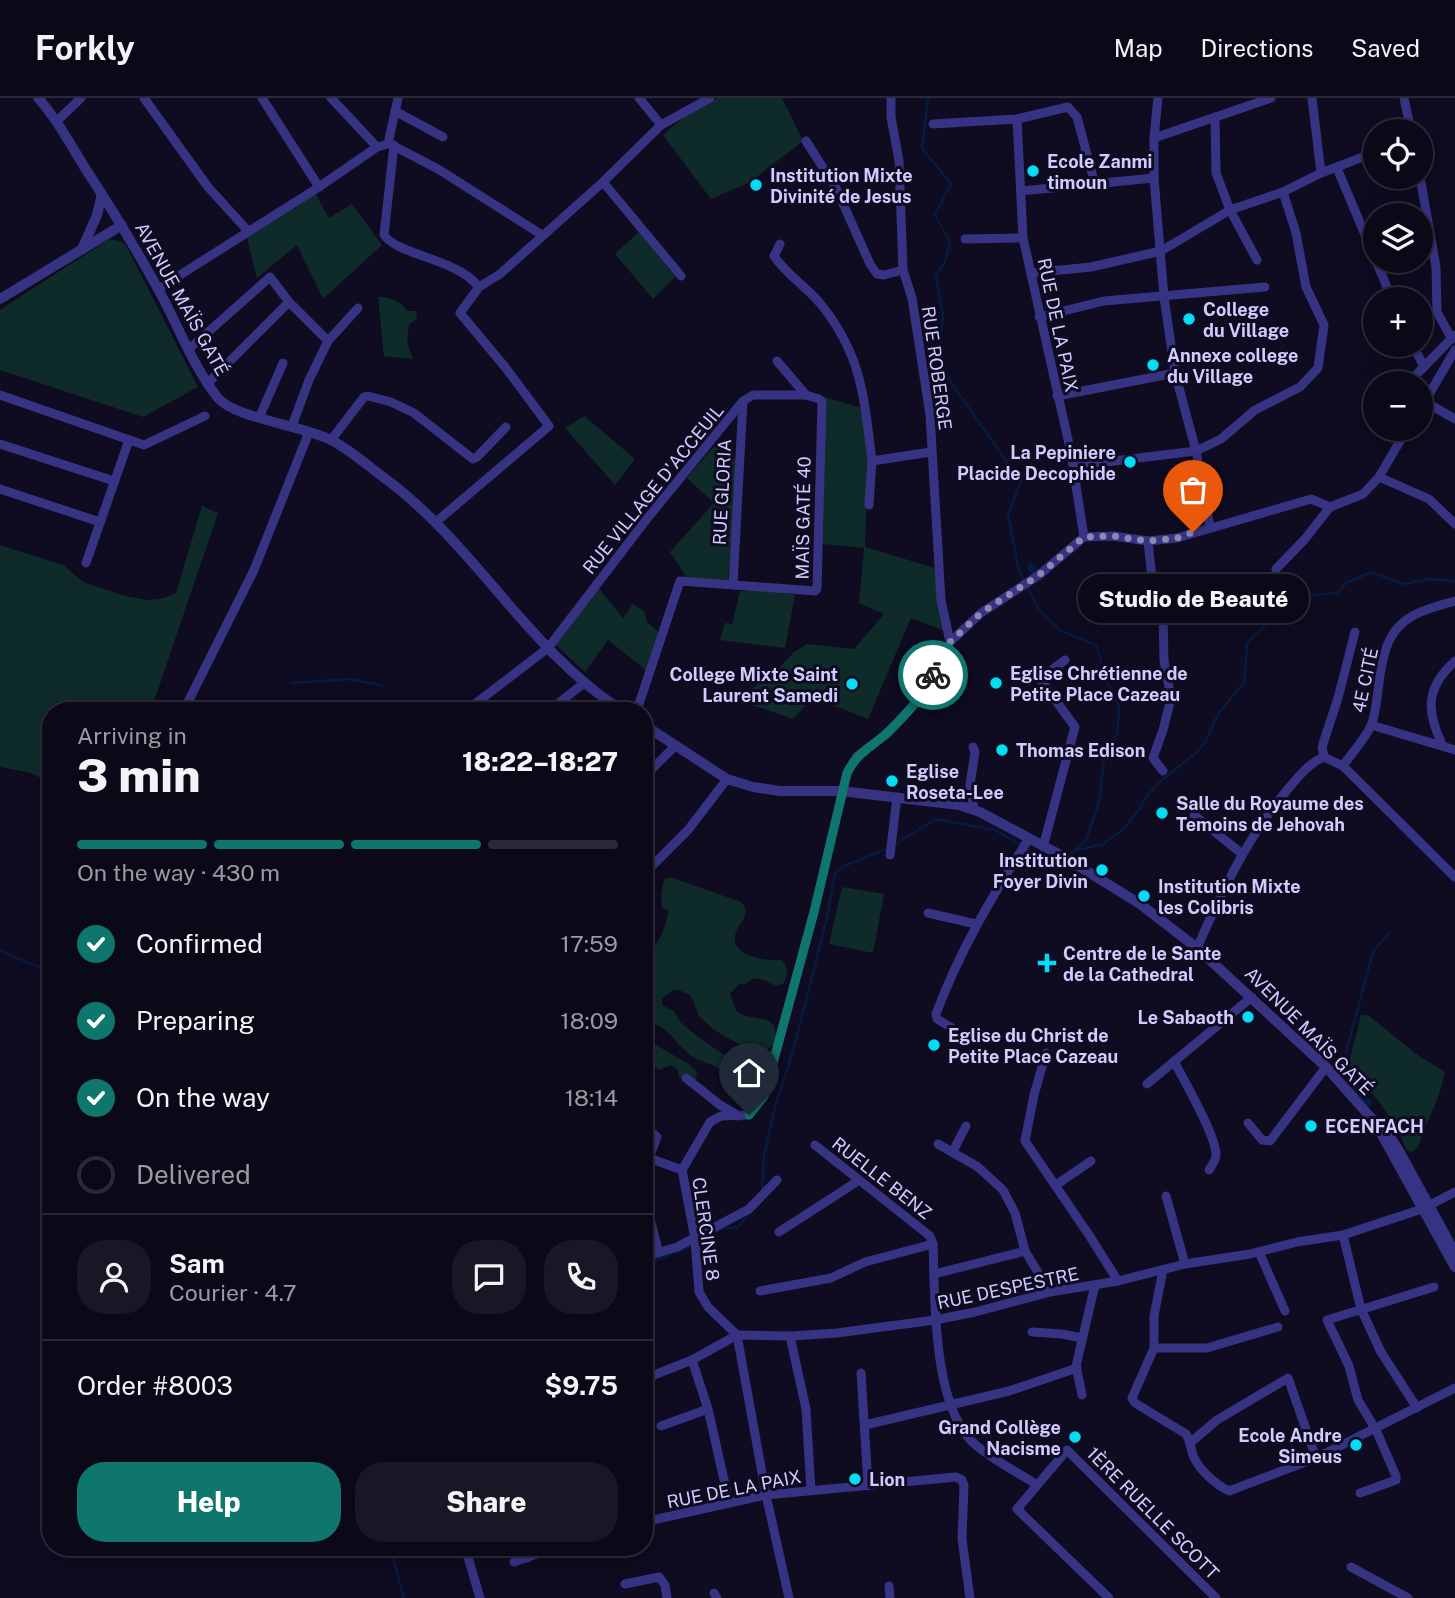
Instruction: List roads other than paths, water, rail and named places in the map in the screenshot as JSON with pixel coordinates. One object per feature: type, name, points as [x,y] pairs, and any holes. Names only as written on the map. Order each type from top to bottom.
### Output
[{"type":"street","name":"AVENUE MAÏS GATÉ","points":[[37,98],[57,121],[122,225],[207,384],[221,402],[259,418],[331,440],[386,479],[436,522],[548,648],[601,702]]},
{"type":"street","points":[[57,121],[81,98]]},
{"type":"street","points":[[144,98],[208,187],[249,232]]},
{"type":"street","points":[[262,98],[319,187]]},
{"type":"street","points":[[331,98],[377,147]]},
{"type":"street","points":[[398,98],[391,145],[384,235],[390,243],[440,261],[479,286]]},
{"type":"street","points":[[639,98],[662,125]]},
{"type":"street","points":[[436,522],[549,426],[460,313],[479,286],[500,274],[662,125],[709,98]]},
{"type":"street","name":"RUE ROBERGE","points":[[891,98],[891,117],[899,161],[903,270],[914,311],[930,415],[941,600],[950,642]]},
{"type":"street","points":[[1158,98],[1154,178],[1164,297],[1175,373],[1196,451],[1210,527]]},
{"type":"street","points":[[1154,138],[1271,98]]},
{"type":"street","points":[[1312,98],[1321,173]]},
{"type":"street","points":[[1404,98],[1408,119]]},
{"type":"street","points":[[933,124],[1017,119],[1068,107],[1077,117],[1095,185]]},
{"type":"street","points":[[395,111],[443,137]]},
{"type":"street","points":[[1216,117],[1216,173],[1230,210],[1257,261]]},
{"type":"street","name":"RUE DE LA PAIX","points":[[1017,119],[1023,237],[1073,466],[1084,537]]},
{"type":"street","points":[[806,141],[836,188],[877,274],[903,270]]},
{"type":"street","points":[[158,289],[377,147],[391,145],[438,169],[541,235]]},
{"type":"street","points":[[1031,273],[1091,267],[1161,251],[1230,210],[1283,192],[1321,173],[1363,157]]},
{"type":"street","points":[[1337,167],[1387,287]]},
{"type":"street","points":[[1021,191],[1154,178]]},
{"type":"street","points":[[603,182],[681,276]]},
{"type":"street","points":[[1420,371],[1453,337],[1437,312],[1436,267],[1422,189]]},
{"type":"street","points":[[1073,466],[1196,451],[1221,439],[1255,410],[1300,387],[1318,368],[1324,325],[1306,287],[1296,233],[1283,192]]},
{"type":"street","points":[[83,247],[97,215],[102,194]]},
{"type":"street","points":[[0,299],[122,225]]},
{"type":"street","points":[[965,239],[1023,237]]},
{"type":"street","points":[[780,244],[774,256],[780,266],[807,288],[834,321],[855,362],[862,386],[872,461],[869,505]]},
{"type":"street","points":[[189,349],[268,278],[274,279],[289,302],[328,341]]},
{"type":"street","points":[[1039,317],[1104,301],[1265,287]]},
{"type":"street","points":[[207,384],[289,302]]},
{"type":"street","points":[[292,426],[309,380],[328,341],[358,307]]},
{"type":"street","points":[[1433,385],[1455,350]]},
{"type":"street","points":[[1419,357],[1424,367]]},
{"type":"street","name":"MAÏS GATÉ 40","points":[[640,702],[680,581],[815,591],[817,589],[822,402],[806,395],[777,361]]},
{"type":"street","points":[[259,418],[283,363]]},
{"type":"street","points":[[1057,396],[1175,373]]},
{"type":"street","points":[[0,395],[144,445],[205,416]]},
{"type":"street","name":"RUE VILLAGE D'ACCEUIL","points":[[477,702],[548,648],[646,520],[743,401],[753,395],[806,395]]},
{"type":"street","points":[[331,440],[364,397],[368,396],[391,402],[414,413],[473,458],[506,427]]},
{"type":"street","name":"RUE GLORIA","points":[[733,585],[743,401]]},
{"type":"street","points":[[1433,408],[1455,419]]},
{"type":"street","points":[[188,702],[254,570],[309,432]]},
{"type":"street","points":[[86,562],[129,439]]},
{"type":"street","points":[[1276,569],[1331,507],[1363,494],[1379,477],[1400,441]]},
{"type":"street","points":[[0,444],[114,481]]},
{"type":"street","points":[[872,461],[931,452]]},
{"type":"street","points":[[1379,477],[1429,499],[1455,524]]},
{"type":"street","points":[[0,489],[100,522]]},
{"type":"street","points":[[686,1078],[720,1105],[741,1116],[749,1115],[764,1096],[814,912],[847,773],[857,756],[888,733],[925,692],[950,642],[981,613],[1031,580],[1084,537],[1113,536],[1148,541],[1177,538],[1311,499],[1331,507]]},
{"type":"street","points":[[1148,541],[1154,582],[1163,611],[1164,662],[1171,698],[1153,758],[1163,771]]},
{"type":"street","points":[[1095,587],[1154,582]]},
{"type":"street","name":"4E CITÉ","points":[[1343,766],[1371,725],[1381,665],[1390,638],[1409,616],[1455,601]]},
{"type":"street","points":[[1324,757],[1322,747],[1355,632]]},
{"type":"street","points":[[1043,847],[1075,727],[1040,679],[1065,660]]},
{"type":"street","points":[[1443,746],[1432,723],[1432,696],[1441,674],[1455,661]]},
{"type":"street","points":[[560,702],[584,683]]},
{"type":"street","points":[[1371,725],[1455,750]]},
{"type":"street","name":"AVENUE MAÏS GATÉ","points":[[653,731],[727,779],[753,787],[779,791],[841,791],[959,805],[974,810],[1027,842],[1066,859],[1140,904],[1197,948],[1252,997],[1326,1067],[1381,1129],[1387,1132],[1424,1207],[1451,1246],[1455,1267]]},
{"type":"street","points":[[653,769],[676,745]]},
{"type":"street","points":[[973,747],[975,752],[970,785],[974,810]]},
{"type":"street","points":[[1324,757],[1343,766],[1455,877]]},
{"type":"street","points":[[1197,948],[1242,854],[1265,816],[1299,775],[1324,757]]},
{"type":"street","points":[[653,868],[688,830],[727,779]]},
{"type":"street","points":[[890,855],[897,797]]},
{"type":"street","points":[[1194,815],[1242,854]]},
{"type":"street","points":[[972,1040],[937,1019],[936,1014],[948,982],[976,925],[1027,842]]},
{"type":"street","points":[[928,913],[976,925]]},
{"type":"street","points":[[1147,1084],[1252,997]]},
{"type":"street","points":[[1046,1054],[1025,1141],[1118,1282]]},
{"type":"street","points":[[1174,1061],[1214,1145],[1216,1157],[1209,1170]]},
{"type":"street","points":[[1248,1123],[1262,1140],[1270,1140],[1326,1067]]},
{"type":"street","name":"CLERCINE 8","points":[[737,1335],[708,1307],[699,1292],[695,1241],[682,1170],[709,1122],[721,1116],[741,1116]]},
{"type":"street","points":[[953,1151],[966,1126]]},
{"type":"street","points":[[938,1144],[978,1167],[1003,1191],[1015,1213],[1024,1251],[1050,1292]]},
{"type":"street","name":"RUELLE BENZ","points":[[815,1145],[926,1233],[933,1244],[938,1356],[951,1406],[976,1446],[1037,1485]]},
{"type":"street","points":[[653,1159],[682,1170]]},
{"type":"street","points":[[1056,1185],[1091,1161]]},
{"type":"street","points":[[653,1255],[695,1241],[749,1209],[777,1180]]},
{"type":"street","points":[[779,1232],[858,1181]]},
{"type":"street","name":"RUE DESPESTRE","points":[[737,1335],[837,1333],[935,1320],[1050,1292],[1118,1282],[1185,1264],[1343,1235],[1424,1207],[1455,1192]]},
{"type":"street","points":[[1166,1196],[1185,1264]]},
{"type":"street","points":[[653,1230],[659,1253]]},
{"type":"street","points":[[1343,1235],[1361,1309],[1381,1352],[1416,1408]]},
{"type":"street","points":[[760,1291],[831,1278],[865,1262],[933,1244]]},
{"type":"street","points":[[934,1274],[1024,1251]]},
{"type":"street","points":[[1259,1252],[1284,1311]]},
{"type":"street","points":[[1163,1270],[1153,1316],[1154,1348],[1132,1398],[1135,1403],[1185,1434],[1191,1442],[1195,1460],[1219,1486],[1229,1491],[1316,1458],[1455,1388]]},
{"type":"street","points":[[1082,1395],[1077,1368],[1095,1285]]},
{"type":"street","points":[[1360,1493],[1397,1478],[1376,1430],[1358,1400],[1349,1366],[1327,1320],[1434,1287]]},
{"type":"street","points":[[1154,1348],[1207,1348],[1278,1327]]},
{"type":"street","points":[[1032,1332],[1082,1338]]},
{"type":"street","points":[[653,1375],[692,1360],[737,1335],[766,1495],[789,1598]]},
{"type":"street","points":[[790,1336],[806,1409],[811,1490]]},
{"type":"street","points":[[692,1360],[708,1409],[729,1502]]},
{"type":"street","points":[[865,1425],[1009,1391],[1077,1368]]},
{"type":"street","points":[[861,1373],[869,1485]]},
{"type":"street","points":[[1191,1442],[1217,1420],[1289,1378],[1316,1458]]},
{"type":"street","points":[[661,1426],[708,1409]]},
{"type":"street","name":"1ÈRE RUELLE SCOTT","points":[[1037,1485],[1067,1450],[1216,1598]]},
{"type":"street","name":"RUE DE LA PAIX","points":[[653,1520],[766,1495],[956,1477],[962,1480],[964,1486],[962,1539],[970,1598]]},
{"type":"street","points":[[1037,1485],[1018,1510],[1109,1598]]},
{"type":"street","points":[[468,1556],[480,1598]]},
{"type":"street","points":[[514,1562],[532,1556]]},
{"type":"street","points":[[1351,1567],[1408,1598]]},
{"type":"street","points":[[625,1584],[659,1577],[665,1585],[667,1598]]},
{"type":"street","points":[[889,1586],[890,1598]]},
{"type":"waterway","points":[[928,98],[922,148],[951,184],[935,215],[950,242],[945,262],[936,275],[943,316],[940,345],[948,378],[1021,482],[1008,514],[1019,571],[1037,607],[1059,630],[1096,645],[1108,684],[1119,706],[1117,735],[1104,758],[1099,802],[1086,840],[1068,857]]},
{"type":"waterway","points":[[1031,567],[1037,573]]},
{"type":"waterway","points":[[1077,850],[1103,844],[1122,830],[1162,780],[1198,751],[1206,741],[1218,714],[1244,682],[1247,644],[1279,610],[1305,596],[1337,593],[1346,583],[1371,572],[1404,584],[1429,579],[1455,581]]},
{"type":"waterway","points":[[291,683],[350,679],[384,686]]},
{"type":"waterway","points":[[894,845],[936,819],[995,830],[1041,857],[1063,861]]},
{"type":"waterway","points":[[1397,826],[1455,883]]},
{"type":"waterway","points":[[762,1190],[764,1156],[775,1106],[793,1051],[827,918],[835,873],[842,867],[888,848]]},
{"type":"waterway","points":[[1343,1064],[1373,952],[1390,932]]},
{"type":"waterway","points":[[0,951],[42,968]]},
{"type":"waterway","points":[[1348,1085],[1368,1103]]},
{"type":"waterway","points":[[699,1241],[721,1229],[738,1227],[749,1214]]},
{"type":"waterway","points":[[653,1261],[693,1245]]},
{"type":"waterway","points":[[392,1556],[404,1598]]},
{"type":"place","name":"Ecole Zanmi timoun","points":[[1033,171]]},
{"type":"place","name":"Institution Mixte Divinité de Jesus","points":[[756,185]]},
{"type":"place","name":"College du Village","points":[[1189,319]]},
{"type":"place","name":"Annexe college du Village","points":[[1153,365]]},
{"type":"place","name":"La Pepiniere Placide Decophide","points":[[1130,462]]},
{"type":"place","name":"Studio de Beauté","points":[[1193,532]]},
{"type":"place","name":"Eglise Chrétienne de Petite Place Cazeau","points":[[996,683]]},
{"type":"place","name":"College Mixte Saint Laurent Samedi","points":[[852,684]]},
{"type":"place","name":"Thomas Edison","points":[[1002,750]]},
{"type":"place","name":"Eglise Roseta-Lee","points":[[892,781]]},
{"type":"place","name":"Salle du Royaume des Temoins de Jehovah","points":[[1162,813]]},
{"type":"place","name":"Institution Foyer Divin","points":[[1102,870]]},
{"type":"place","name":"Institution Mixte les Colibris","points":[[1144,896]]},
{"type":"place","name":"Centre de le Sante de la Cathedral","points":[[1047,963]]},
{"type":"place","name":"Le Sabaoth","points":[[1248,1017]]},
{"type":"place","name":"Eglise du Christ de Petite Place Cazeau","points":[[934,1045]]},
{"type":"place","name":"ECENFACH","points":[[1311,1126]]},
{"type":"place","name":"Grand Collège Nacisme","points":[[1075,1437]]},
{"type":"place","name":"Ecole Andre Simeus","points":[[1356,1445]]},
{"type":"place","name":"Lion","points":[[855,1479]]}]
